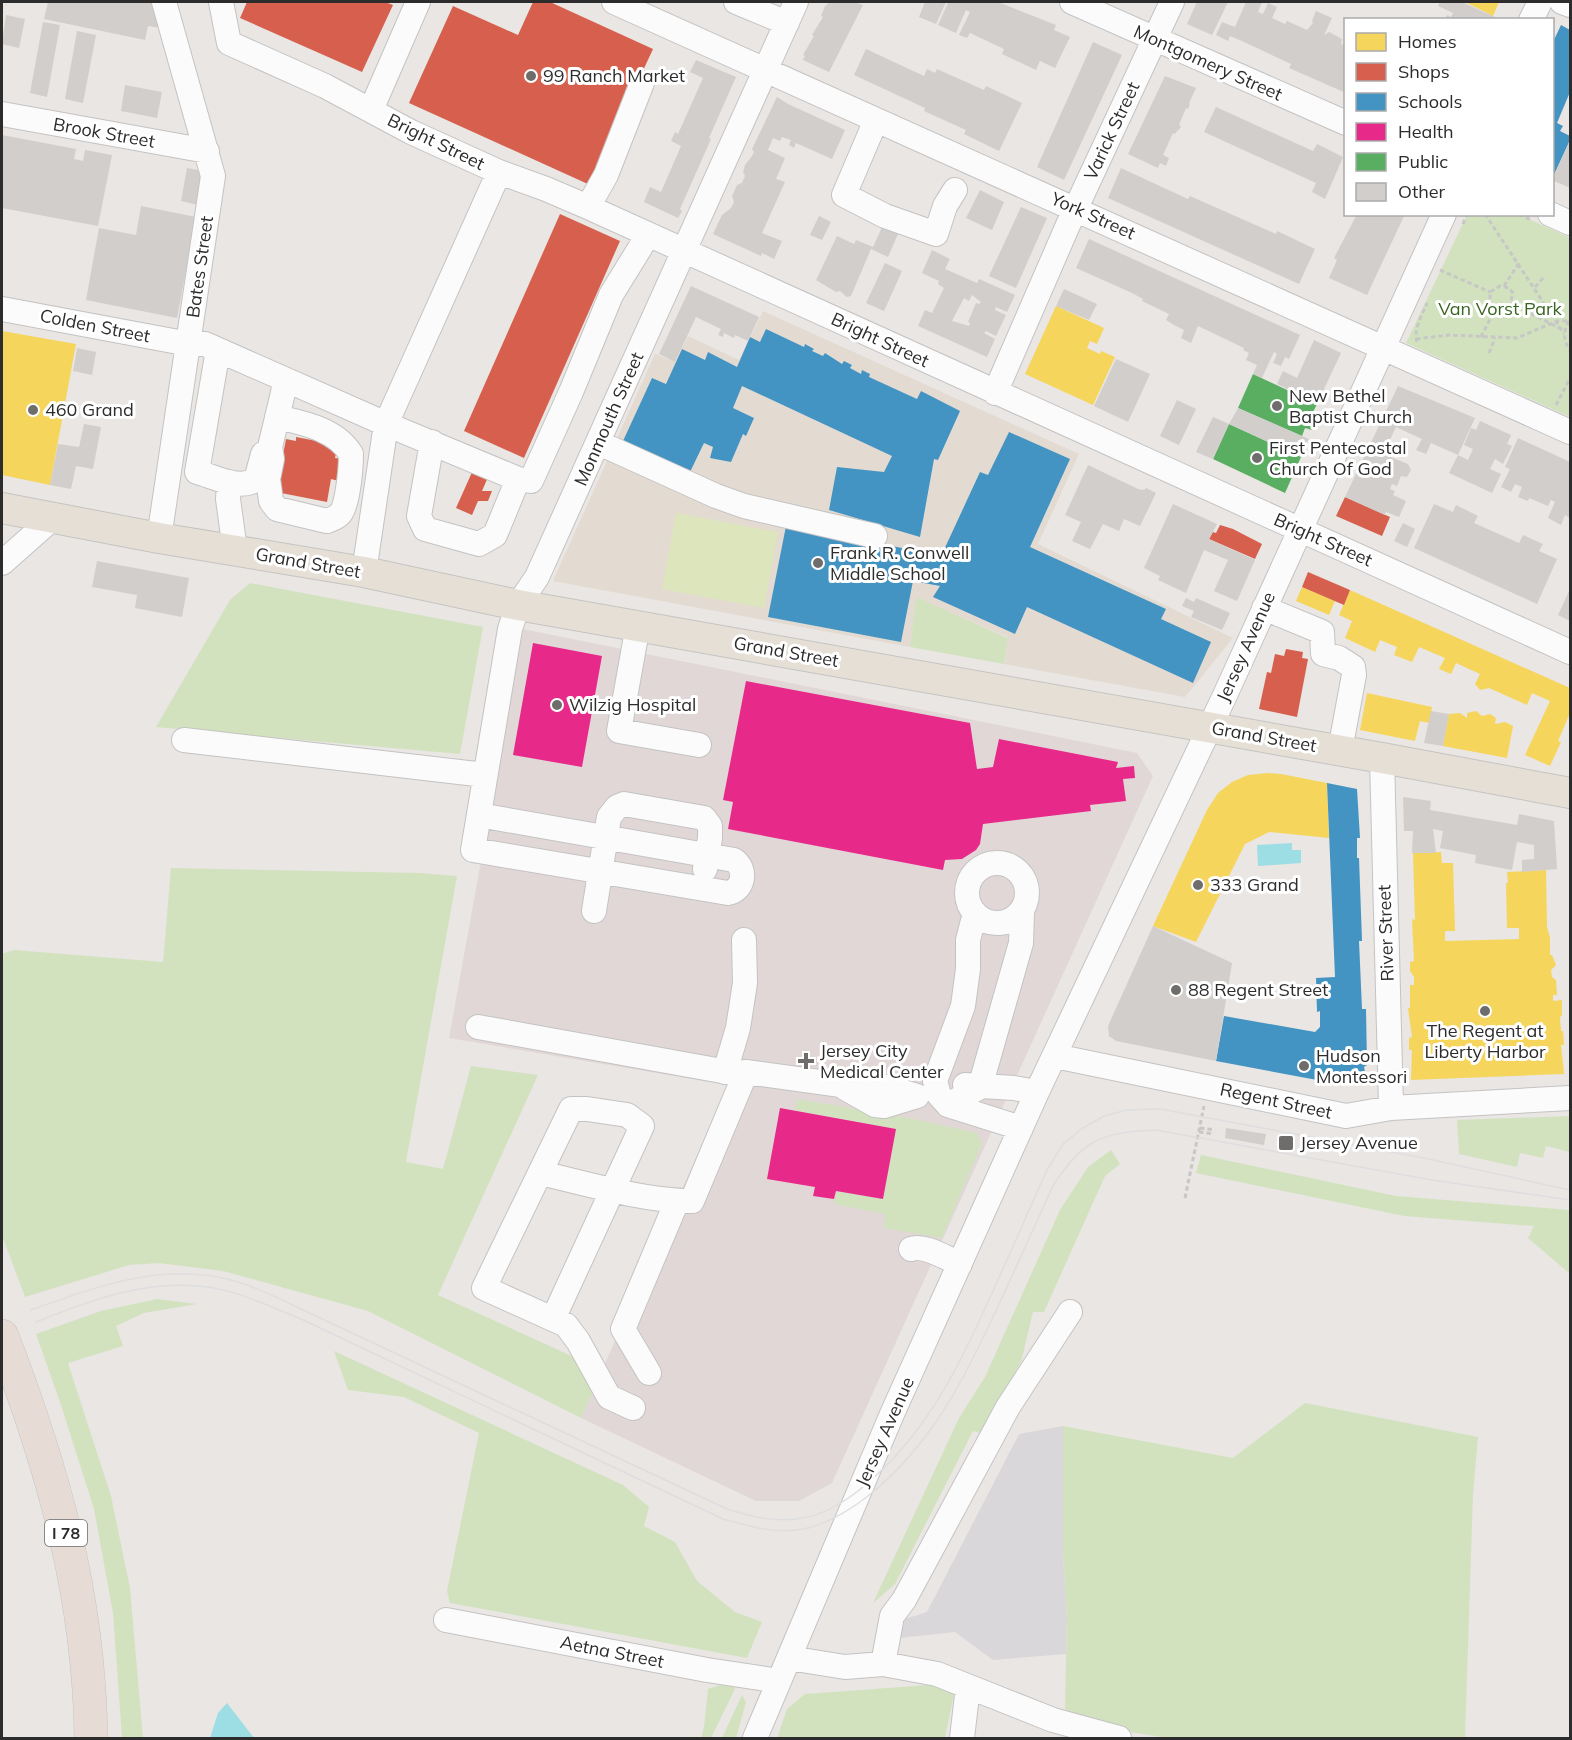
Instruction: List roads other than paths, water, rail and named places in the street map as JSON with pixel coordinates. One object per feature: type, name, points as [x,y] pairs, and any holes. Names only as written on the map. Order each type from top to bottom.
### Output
[{"type":"highway","name":"I 78","points":[[2,1336],[45,1459],[72,1557],[85,1641],[91,1738]]},
{"type":"highway","name":"I 78","points":[[2,1396],[32,1487],[50,1559],[63,1641],[69,1738]]},
{"type":"main road","name":"Grand Street","points":[[2,508],[159,538],[364,572],[518,605],[1340,750],[1570,794]]},
{"type":"street","name":"Bates Street","points":[[159,538],[213,176],[164,2]]},
{"type":"street","name":"Bright Street","points":[[220,2],[229,44],[325,86],[411,132],[499,172],[588,207],[1570,652]]},
{"type":"street","points":[[370,110],[418,2]]},
{"type":"street","name":"York Street","points":[[614,2],[1570,432]]},
{"type":"street","points":[[736,2],[787,23]]},
{"type":"street","name":"Monmouth Street","points":[[601,872],[473,850],[510,629],[518,605],[537,577],[599,444],[796,2]]},
{"type":"street","name":"Montgomery Street","points":[[1072,2],[1344,122]]},
{"type":"street","name":"Varick Street","points":[[995,393],[1076,208],[1172,2]]},
{"type":"street","points":[[1533,18],[1539,2]]},
{"type":"street","points":[[1562,2],[1570,5]]},
{"type":"street","points":[[588,207],[606,175],[642,83]]},
{"type":"street","name":"Brook Street","points":[[2,114],[207,151]]},
{"type":"street","points":[[876,120],[844,195],[885,216],[936,234],[945,207],[955,190]]},
{"type":"street","points":[[364,572],[386,424],[499,172]]},
{"type":"street","points":[[1554,216],[1570,223]]},
{"type":"street","name":"Jersey Avenue","points":[[755,1738],[892,1414],[1037,1092],[1209,727],[1383,347],[1451,224]]},
{"type":"street","points":[[432,442],[419,516],[425,529],[479,544],[495,535],[518,479],[531,481],[611,295],[648,235]]},
{"type":"street","name":"Colden Street","points":[[2,309],[189,344],[205,344],[339,404],[518,479]]},
{"type":"street","points":[[218,350],[197,472],[248,485],[256,480],[263,454],[270,447]]},
{"type":"street","points":[[277,417],[310,425],[336,438],[351,454],[345,504],[342,513],[335,518],[327,521],[277,509],[271,501],[268,479],[272,459],[270,447],[277,417],[286,380]]},
{"type":"street","points":[[310,425],[331,418],[339,404]]},
{"type":"street","points":[[599,444],[744,506],[875,536]]},
{"type":"street","points":[[229,482],[228,499],[235,550]]},
{"type":"street","points":[[2,563],[54,518]]},
{"type":"street","points":[[1264,608],[1322,633],[1323,654],[1339,658],[1353,667],[1354,675],[1340,750]]},
{"type":"street","points":[[638,625],[619,731],[699,745]]},
{"type":"street","points":[[184,740],[485,775]]},
{"type":"street","name":"River Street","points":[[1382,758],[1391,1108]]},
{"type":"street","points":[[594,911],[609,817],[617,807],[624,804],[704,818],[710,826],[701,889]]},
{"type":"street","points":[[478,815],[734,860],[740,864],[742,870],[740,887],[735,892],[728,893],[601,872]]},
{"type":"street","points":[[980,1087],[1021,943],[1022,912],[1028,893],[1022,874],[1014,867],[995,863],[977,870],[967,888],[967,898],[975,913],[982,919],[999,923],[1008,922],[1022,912]]},
{"type":"street","points":[[935,1094],[963,1006],[968,969],[968,940],[975,913]]},
{"type":"street","points":[[541,1173],[613,1190],[677,1201],[692,1201],[736,1072],[738,1028],[745,983],[744,940]]},
{"type":"street","points":[[478,1027],[736,1072],[841,1085],[874,1076],[888,1078],[1022,1128]]},
{"type":"street","name":"Regent Street","points":[[1055,1056],[1346,1116],[1391,1108],[1570,1098]]},
{"type":"street","points":[[935,1094],[980,1087],[1014,1088],[1037,1092]]},
{"type":"street","points":[[552,1319],[642,1126],[627,1115],[571,1109],[484,1288],[552,1319],[566,1325],[578,1341],[609,1397],[633,1408]]},
{"type":"street","points":[[649,1373],[623,1329],[677,1201]]},
{"type":"street","points":[[916,1250],[960,1264]]},
{"type":"street","points":[[883,1664],[892,1616],[904,1600],[1008,1407],[1070,1312]]},
{"type":"street","name":"Aetna Street","points":[[446,1620],[707,1670],[779,1681]]},
{"type":"street","points":[[789,1658],[845,1666],[883,1664],[937,1674],[1053,1720],[1119,1738]]},
{"type":"street","points":[[962,1738],[968,1687]]},
{"type":"water","points":[[1292,843],[1292,850],[1301,850],[1301,863],[1258,866],[1257,845]]},
{"type":"water","points":[[227,1703],[254,1738],[210,1738],[218,1713]]},
{"type":"tram line","points":[[31,1310],[81,1292],[159,1275],[211,1276],[238,1282],[278,1298],[727,1509],[784,1520],[820,1513],[850,1497],[886,1466],[906,1444],[924,1421],[954,1372],[1047,1170],[1063,1144],[1083,1128],[1104,1116],[1127,1110],[1160,1109],[1424,1158],[1570,1190]]},
{"type":"tram line","points":[[36,1322],[98,1299],[141,1289],[184,1285],[231,1292],[299,1318],[723,1519],[744,1525],[787,1531],[808,1528],[847,1511],[891,1476],[911,1454],[946,1407],[974,1356],[1053,1186],[1074,1158],[1095,1141],[1121,1133],[1156,1130],[1432,1180],[1570,1200]]},
{"type":"place","name":"99 Ranch Market","points":[[531,76]]},
{"type":"place","name":"New Bethel Baptist Church","points":[[1277,406]]},
{"type":"place","name":"460 Grand","points":[[33,410]]},
{"type":"place","name":"First Pentecostal Church Of God","points":[[1257,458]]},
{"type":"place","name":"Frank R. Conwell Middle School","points":[[818,563]]},
{"type":"place","name":"Wilzig Hospital","points":[[557,705]]},
{"type":"place","name":"333 Grand","points":[[1198,885]]},
{"type":"place","name":"88 Regent Street","points":[[1176,990]]},
{"type":"place","name":"The Regent at Liberty Harbor","points":[[1485,1011]]},
{"type":"place","name":"Jersey City Medical Center","points":[[806,1061]]},
{"type":"place","name":"Hudson Montessori","points":[[1304,1066]]},
{"type":"place","name":"Jersey Avenue","points":[[1286,1143]]},
{"type":"park label","name":"Van Vorst Park","points":[[1500,309]]}]
